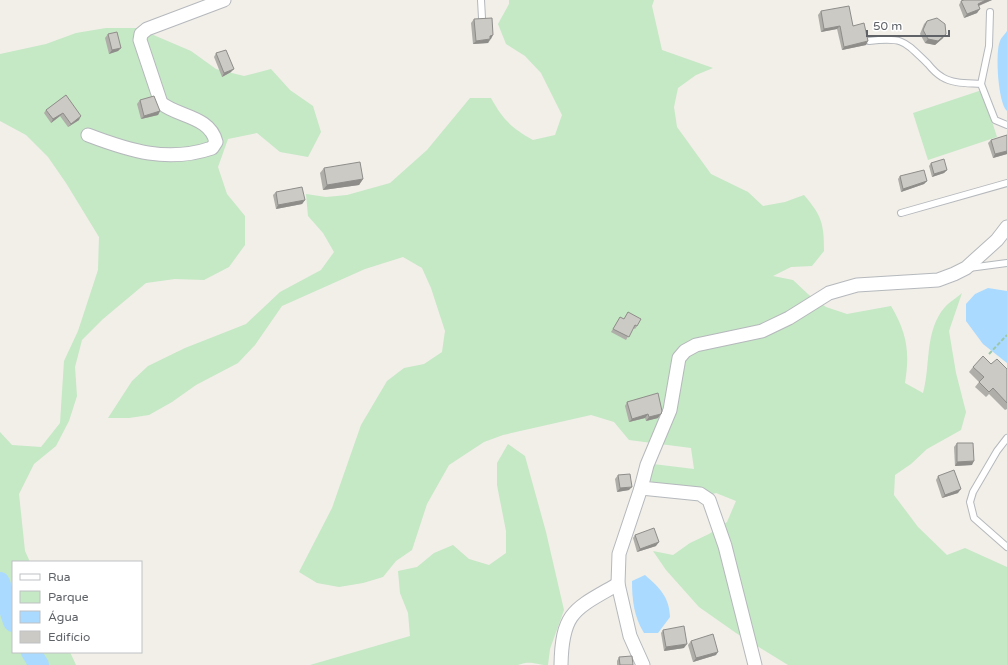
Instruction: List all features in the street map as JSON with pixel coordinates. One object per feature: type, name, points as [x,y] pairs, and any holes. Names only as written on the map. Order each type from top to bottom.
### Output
[{"type":"street","points":[[88,135],[142,153],[166,155],[192,153],[212,148],[216,142],[214,135],[208,127],[188,115],[167,108],[161,103],[140,40],[141,34],[147,29],[224,0]]},
{"type":"street","points":[[643,665],[630,636],[618,584],[619,554],[647,465],[670,410],[679,358],[685,351],[696,346],[762,330],[789,318],[829,293],[856,285],[938,280],[966,268],[997,240],[1007,227]]},
{"type":"street","points":[[641,488],[700,494],[709,500],[725,546],[755,665]]},
{"type":"street","points":[[561,665],[562,644],[566,625],[579,607],[618,584]]},
{"type":"lane","points":[[481,0],[482,18]]},
{"type":"lane","points":[[990,12],[989,46],[982,84],[995,120],[1007,125]]},
{"type":"lane","points":[[869,41],[892,38],[901,40],[910,46],[940,77],[950,81],[982,84]]},
{"type":"lane","points":[[901,213],[1007,183]]},
{"type":"lane","points":[[966,268],[1007,263]]},
{"type":"lane","points":[[1007,438],[997,451],[973,492],[970,502],[974,518],[1007,547]]},
{"type":"path","points":[[989,354],[1007,335]]},
{"type":"green space","points":[[509,0],[654,0],[652,6],[662,50],[713,68],[696,75],[678,88],[674,107],[677,127],[711,174],[748,192],[763,206],[785,202],[804,195],[815,209],[821,221],[824,251],[812,266],[791,267],[773,276],[793,280],[809,295],[826,307],[847,314],[891,306],[901,325],[906,343],[907,362],[905,383],[923,393],[931,337],[938,316],[949,303],[962,293],[949,331],[956,373],[966,412],[961,430],[927,449],[911,464],[895,475],[894,495],[918,527],[947,555],[965,548],[1007,567],[1007,665],[788,665],[736,633],[699,607],[666,570],[653,551],[673,555],[690,543],[709,534],[727,522],[736,501],[716,493],[697,499],[637,476],[653,464],[694,469],[691,448],[629,440],[614,422],[591,415],[503,435],[484,442],[449,465],[427,504],[412,550],[396,561],[383,577],[363,583],[339,587],[317,583],[299,572],[332,508],[361,425],[387,381],[404,368],[424,364],[442,352],[445,331],[431,288],[422,268],[403,257],[365,269],[282,306],[255,345],[238,363],[196,385],[172,402],[149,415],[129,418],[108,418],[132,381],[148,366],[185,348],[246,324],[280,292],[321,270],[334,252],[323,233],[308,216],[306,194],[326,197],[347,195],[390,183],[427,150],[470,98],[491,98],[509,123],[533,140],[555,135],[562,115],[541,73],[525,56],[506,44],[498,24],[509,4]]},
{"type":"green space","points":[[106,28],[137,28],[191,51],[216,69],[244,76],[271,69],[290,90],[313,106],[321,132],[308,157],[280,152],[257,133],[228,139],[218,167],[227,194],[245,216],[245,245],[229,267],[204,280],[175,279],[146,283],[103,319],[82,340],[75,367],[77,396],[69,421],[56,446],[34,464],[19,494],[25,551],[30,561],[12,561],[12,653],[70,653],[76,665],[0,665],[0,432],[12,445],[41,447],[60,423],[64,361],[78,331],[98,270],[99,237],[66,183],[48,157],[26,135],[0,121],[0,54],[46,44],[76,33]]},
{"type":"green space","points":[[982,90],[997,137],[928,160],[913,113]]},
{"type":"green space","points":[[508,444],[525,456],[546,532],[564,610],[550,649],[548,665],[530,663],[518,665],[310,665],[410,636],[408,613],[400,593],[398,571],[417,567],[434,553],[453,545],[469,559],[489,565],[506,553],[506,531],[497,485],[497,463]]},
{"type":"water","points":[[1007,31],[1007,111],[1001,98],[998,77],[998,47],[1002,37]]},
{"type":"water","points":[[988,288],[1007,291],[1007,363],[983,344],[966,321],[966,304],[975,294]]},
{"type":"water","points":[[645,575],[663,593],[668,604],[670,617],[658,633],[644,633],[634,608],[632,581]]},
{"type":"building","points":[[986,0],[978,4],[980,9],[967,14],[961,1]]},
{"type":"building","points":[[849,6],[853,26],[864,23],[868,41],[844,47],[840,26],[824,29],[821,11]]},
{"type":"building","points":[[492,18],[493,35],[490,36],[490,39],[476,41],[474,19]]},
{"type":"building","points":[[937,18],[945,24],[946,34],[938,41],[928,39],[923,30],[927,21]]},
{"type":"building","points":[[117,32],[121,48],[112,50],[108,34]]},
{"type":"building","points":[[226,50],[234,69],[224,73],[216,53]]},
{"type":"building","points":[[66,95],[81,116],[71,124],[63,113],[53,119],[46,110]]},
{"type":"building","points":[[154,96],[160,111],[144,116],[140,100]]},
{"type":"building","points":[[1007,135],[1007,151],[995,154],[991,140]]},
{"type":"building","points":[[944,159],[947,170],[934,174],[931,163]]},
{"type":"building","points":[[360,162],[363,179],[327,185],[324,168]]},
{"type":"building","points":[[924,170],[927,181],[903,189],[900,176]]},
{"type":"building","points":[[302,187],[305,200],[278,205],[276,192]]},
{"type":"building","points":[[628,312],[641,319],[637,326],[635,325],[629,337],[613,329],[620,317],[624,319]]},
{"type":"building","points":[[983,356],[991,364],[997,359],[1007,369],[1007,403],[993,388],[989,392],[979,382],[984,377],[973,367]]},
{"type":"building","points":[[658,393],[662,411],[661,414],[649,417],[648,414],[632,419],[627,402]]},
{"type":"building","points":[[957,443],[973,443],[974,461],[957,462]]},
{"type":"building","points":[[954,470],[961,489],[945,495],[938,476]]},
{"type":"building","points":[[630,474],[632,487],[620,488],[618,475]]},
{"type":"building","points":[[654,528],[659,542],[640,549],[635,535]]},
{"type":"building","points":[[684,626],[687,644],[666,647],[663,630]]},
{"type":"building","points":[[713,634],[718,652],[696,658],[691,641]]},
{"type":"building","points":[[632,656],[633,665],[620,665],[619,657]]},
{"type":"waterway","points":[[0,582],[12,619]]},
{"type":"waterway","points":[[32,653],[39,665]]}]
